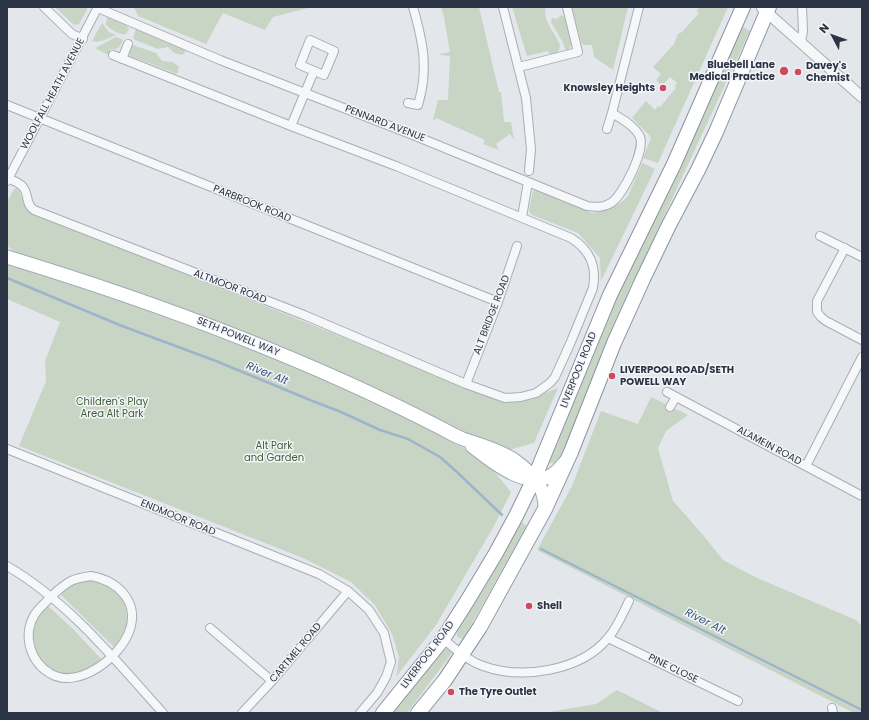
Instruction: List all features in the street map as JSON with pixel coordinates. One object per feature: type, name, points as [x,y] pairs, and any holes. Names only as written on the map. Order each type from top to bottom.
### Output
[{"type":"highway","name":"LIVERPOOL ROAD","points":[[383,713],[443,639],[470,598],[496,553],[534,479],[610,295],[674,164],[743,7]]},
{"type":"highway","points":[[418,713],[445,680],[480,627],[545,509],[568,458],[628,313],[669,225],[698,170],[766,9]]},
{"type":"main road","name":"SETH POWELL WAY","points":[[7,257],[133,297],[271,350],[407,410],[461,438],[494,463],[508,471],[524,478],[534,479]]},
{"type":"main road","points":[[534,479],[551,475],[557,471],[568,458]]},
{"type":"main road","points":[[534,479],[538,483],[544,495],[545,509]]},
{"type":"street","points":[[44,7],[72,34],[82,39]]},
{"type":"street","points":[[408,103],[418,105],[421,95],[424,64],[422,40],[414,7]]},
{"type":"street","points":[[503,7],[526,98],[531,149],[529,171]]},
{"type":"street","points":[[519,67],[578,52],[567,7]]},
{"type":"street","points":[[607,129],[639,7]]},
{"type":"street","points":[[801,42],[803,31],[802,7]]},
{"type":"street","name":"WOOLFALL HEATH AVENUE","points":[[7,180],[98,8]]},
{"type":"street","name":"PENNARD AVENUE","points":[[98,8],[213,57],[408,133],[587,206],[602,206],[614,200],[624,189],[640,152],[641,139],[634,129],[629,123],[612,113]]},
{"type":"street","points":[[766,9],[862,97]]},
{"type":"street","points":[[310,40],[334,51],[324,75],[314,71],[300,65],[310,40]]},
{"type":"street","points":[[122,59],[128,44]]},
{"type":"street","points":[[112,55],[396,166],[522,218],[528,182]]},
{"type":"street","points":[[291,126],[314,71]]},
{"type":"street","name":"PARBROOK ROAD","points":[[7,105],[498,302]]},
{"type":"street","name":"ALTMOOR ROAD","points":[[7,180],[21,185],[24,188],[28,204],[34,210],[304,315],[466,384]]},
{"type":"street","name":"LIVERPOOL ROAD","points":[[466,384],[505,398],[528,396],[543,388],[555,377],[560,369],[593,288],[593,263],[590,255],[582,246],[571,238],[522,218]]},
{"type":"street","points":[[820,236],[862,257]]},
{"type":"street","name":"ALT BRIDGE ROAD","points":[[466,384],[498,302],[517,246]]},
{"type":"street","points":[[845,248],[816,304],[819,315],[826,321],[862,340]]},
{"type":"street","points":[[806,466],[862,357]]},
{"type":"street","name":"ALAMEIN ROAD","points":[[667,392],[862,496]]},
{"type":"street","points":[[670,407],[676,397]]},
{"type":"street","name":"ENDMOOR ROAD","points":[[7,449],[319,574],[348,591]]},
{"type":"street","points":[[7,566],[50,597],[73,617],[164,713]]},
{"type":"street","points":[[91,576],[101,578],[116,585],[127,598],[130,608],[131,624],[125,640],[111,657],[94,670],[84,675],[64,677],[54,675],[45,670],[32,655],[29,644],[29,632],[31,623],[36,613],[50,597],[64,585],[81,578],[91,576]]},
{"type":"street","name":"LIVERPOOL ROAD","points":[[348,591],[369,610],[384,633],[391,662],[386,677],[377,693],[360,713]]},
{"type":"street","name":"CARTMEL ROAD","points":[[242,713],[272,681],[348,591]]},
{"type":"street","points":[[443,639],[462,655],[482,666],[514,673],[532,673],[568,665],[595,651],[608,638],[630,601]]},
{"type":"street","points":[[210,628],[272,681]]},
{"type":"street","name":"PINE CLOSE","points":[[608,638],[738,701]]},
{"type":"green space","points":[[55,7],[87,7],[87,10],[79,24],[74,25]]},
{"type":"green space","points":[[134,7],[312,7],[273,17],[265,30],[223,13],[206,44],[138,16]]},
{"type":"green space","points":[[441,7],[479,7],[499,92],[501,92],[504,122],[511,122],[514,140],[510,134],[496,144],[499,150],[483,144],[485,140],[436,118],[433,120],[438,100],[448,100],[450,56],[440,54],[450,52]]},
{"type":"green space","points":[[512,7],[546,7],[545,12],[547,22],[560,45],[558,54],[550,55],[548,51],[527,56]]},
{"type":"green space","points":[[572,7],[628,7],[613,70],[594,57],[592,45],[584,45],[581,42]]},
{"type":"green space","points":[[699,7],[728,7],[658,163],[643,158],[651,138],[632,118],[646,101],[655,110],[658,106],[660,107],[676,88],[675,86],[677,83],[670,77],[662,86],[656,80],[661,74],[653,67],[674,44],[678,34],[682,32],[699,13],[697,11]]},
{"type":"green space","points":[[561,15],[566,18],[572,41],[570,49],[566,51],[551,22],[552,18],[557,19]]},
{"type":"green space","points":[[107,17],[126,25],[129,29],[126,34],[118,33],[106,25]]},
{"type":"green space","points":[[102,23],[109,32],[116,35],[101,41],[92,41]]},
{"type":"green space","points":[[742,26],[750,31],[620,311],[562,454],[556,464],[549,463],[588,363],[611,310]]},
{"type":"green space","points":[[136,29],[187,48],[184,54],[175,53],[168,47],[158,49],[135,40],[133,37]]},
{"type":"green space","points":[[116,37],[123,40],[120,46],[111,49],[109,55],[96,49],[97,47]]},
{"type":"green space","points":[[129,45],[156,53],[162,61],[173,62],[179,67],[177,74],[128,55]]},
{"type":"green space","points":[[642,163],[655,169],[601,281],[600,258],[578,233],[532,215],[529,211],[533,191],[538,190],[592,213],[612,208],[628,196]]},
{"type":"green space","points":[[18,188],[26,209],[43,217],[477,391],[504,400],[531,400],[558,388],[534,443],[509,450],[506,456],[344,381],[7,257],[13,250],[7,246],[7,202],[14,189]]},
{"type":"green space","name":"Alt Park and Garden","points":[[7,264],[39,270],[308,371],[411,419],[485,460],[511,492],[494,526],[436,625],[396,677],[399,657],[392,634],[375,605],[351,582],[303,558],[19,446],[46,381],[45,361],[60,322],[7,299]]},
{"type":"green space","points":[[651,397],[688,415],[666,431],[658,448],[673,501],[723,560],[755,577],[856,620],[862,626],[862,713],[854,713],[537,550],[572,486],[601,411],[638,424]]},
{"type":"green space","points":[[523,514],[521,522],[527,526],[463,639],[457,637],[457,630],[487,584]]},
{"type":"green space","points":[[89,580],[99,582],[116,591],[125,606],[127,615],[126,624],[121,638],[114,647],[61,595],[61,593],[71,585]]},
{"type":"green space","points":[[48,606],[74,630],[101,659],[99,662],[85,670],[69,674],[54,671],[41,661],[34,647],[34,624],[37,617]]},
{"type":"green space","points":[[449,648],[452,653],[407,713],[392,713],[423,674],[445,649]]},
{"type":"green space","points":[[617,690],[663,713],[543,713],[596,704]]},
{"type":"waterway","name":"River Alt","points":[[7,278],[122,326],[216,361],[341,412],[380,430],[408,439],[440,457],[502,515]]},
{"type":"waterway","name":"River Alt","points":[[541,549],[862,710]]},
{"type":"place","name":"Bluebell Lane Medical Practice","points":[[784,71]]},
{"type":"place","name":"Davey's Chemist","points":[[798,72]]},
{"type":"place","name":"Knowsley Heights","points":[[663,88]]},
{"type":"place","name":"LIVERPOOL ROAD/SETH POWELL WAY","points":[[612,376]]},
{"type":"place","name":"Shell","points":[[529,606]]},
{"type":"place","name":"The Tyre Outlet","points":[[451,692]]},
{"type":"park label","name":"Children's Play Area Alt Park","points":[[112,408]]}]
